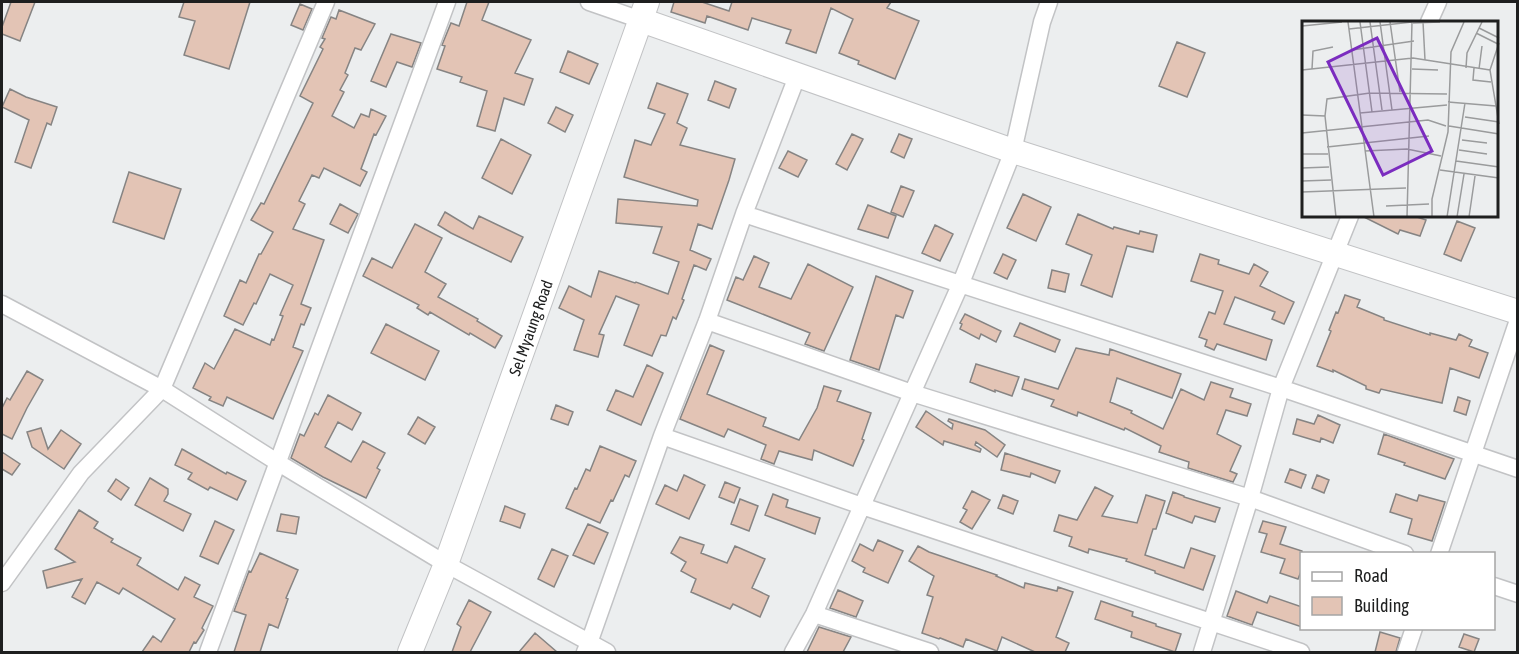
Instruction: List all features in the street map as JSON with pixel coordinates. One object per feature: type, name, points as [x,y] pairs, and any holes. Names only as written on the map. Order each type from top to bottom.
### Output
[{"type":"street","points":[[2,583],[81,473],[162,389],[326,2]]},
{"type":"street","points":[[208,652],[447,2]]},
{"type":"street","points":[[589,2],[644,10],[798,74],[1012,151],[1518,312]]},
{"type":"street","points":[[794,652],[961,283],[1012,151],[1042,22],[1050,2]]},
{"type":"street","points":[[1429,21],[1438,2]]},
{"type":"street","name":"Sel Myaung Road","points":[[410,652],[446,564],[644,10]]},
{"type":"street","points":[[587,648],[662,436],[798,74]]},
{"type":"street","points":[[744,214],[1281,388],[1518,469]]},
{"type":"street","points":[[1202,652],[1250,498],[1281,388],[1349,218]]},
{"type":"street","points":[[2,304],[162,389],[277,462],[587,648],[607,652]]},
{"type":"street","points":[[707,321],[912,393],[1250,498],[1399,552]]},
{"type":"street","points":[[1440,552],[1518,321]]},
{"type":"street","points":[[662,436],[862,506],[1300,652]]},
{"type":"street","points":[[1495,585],[1518,594]]},
{"type":"street","points":[[813,614],[930,652]]},
{"type":"street","points":[[1406,652],[1413,630]]},
{"type":"building","points":[[11,2],[35,2],[20,41],[2,34],[2,27]]},
{"type":"building","points":[[184,2],[250,2],[229,69],[184,55],[195,21],[179,17]]},
{"type":"building","points":[[467,2],[489,2],[482,20],[531,40],[515,73],[533,79],[524,105],[504,98],[495,131],[477,126],[487,91],[460,82],[462,77],[437,69],[445,46],[442,45],[451,23],[459,26]]},
{"type":"building","points":[[674,2],[702,2],[729,11],[732,2],[891,2],[887,8],[919,21],[895,79],[858,64],[859,61],[839,53],[853,19],[831,8],[816,53],[786,43],[791,30],[752,18],[748,30],[707,16],[705,23],[671,12]]},
{"type":"building","points":[[300,4],[312,9],[303,30],[291,25]]},
{"type":"building","points":[[339,10],[375,24],[361,50],[355,48],[345,73],[348,75],[340,90],[344,92],[332,116],[354,128],[361,114],[369,117],[371,109],[386,116],[376,135],[374,134],[361,169],[367,172],[360,186],[324,168],[319,178],[312,175],[299,201],[305,204],[293,229],[324,240],[301,304],[311,308],[304,325],[301,324],[293,347],[303,351],[273,419],[227,397],[223,406],[209,400],[211,397],[193,388],[205,363],[214,369],[235,329],[270,345],[272,339],[274,340],[283,316],[280,315],[293,285],[270,274],[243,325],[224,316],[240,280],[246,283],[259,254],[273,232],[251,220],[261,203],[264,204],[313,103],[300,96],[323,49],[320,47],[325,39],[322,38],[331,17],[336,19]]},
{"type":"building","points":[[391,34],[421,43],[412,67],[397,62],[386,87],[371,81]]},
{"type":"building","points":[[1177,42],[1205,53],[1187,97],[1159,86]]},
{"type":"building","points":[[568,51],[598,64],[589,84],[560,72]]},
{"type":"building","points":[[715,81],[736,89],[729,108],[708,100]]},
{"type":"building","points":[[657,83],[688,94],[677,123],[687,128],[680,145],[735,159],[712,229],[698,224],[690,250],[711,259],[706,270],[694,265],[682,299],[684,300],[676,319],[673,317],[666,336],[661,335],[652,356],[624,345],[639,305],[616,296],[599,334],[604,335],[598,357],[574,350],[584,320],[559,308],[569,286],[591,297],[599,271],[668,294],[679,262],[653,253],[662,227],[616,223],[618,199],[697,206],[698,200],[624,177],[635,140],[651,145],[665,114],[648,108]]},
{"type":"building","points":[[10,89],[57,107],[51,125],[47,123],[31,168],[15,162],[29,120],[2,107]]},
{"type":"building","points":[[556,107],[573,115],[565,132],[548,123]]},
{"type":"building","points":[[852,134],[863,139],[847,170],[836,164]]},
{"type":"building","points":[[899,134],[912,139],[904,158],[891,152]]},
{"type":"building","points":[[501,139],[531,155],[512,194],[482,178]]},
{"type":"building","points":[[788,151],[807,160],[798,177],[779,168]]},
{"type":"building","points":[[129,172],[181,189],[164,239],[113,222]]},
{"type":"building","points":[[901,186],[914,191],[903,217],[891,212]]},
{"type":"building","points":[[1023,194],[1051,207],[1036,241],[1007,228]]},
{"type":"building","points":[[340,204],[358,214],[348,233],[330,224]]},
{"type":"building","points":[[868,205],[896,216],[888,238],[858,229]]},
{"type":"building","points":[[445,212],[473,229],[479,216],[523,237],[511,262],[438,225]]},
{"type":"building","points":[[1078,214],[1113,229],[1114,227],[1139,234],[1140,231],[1157,235],[1153,252],[1127,246],[1112,297],[1081,285],[1092,255],[1066,244]]},
{"type":"building","points":[[1366,218],[1426,220],[1420,236],[1400,230],[1398,234]]},
{"type":"building","points":[[1457,221],[1475,228],[1461,261],[1444,254]]},
{"type":"building","points":[[415,224],[442,238],[425,272],[446,284],[438,297],[478,319],[477,321],[502,336],[495,348],[430,312],[428,315],[417,308],[419,305],[363,276],[372,258],[392,268]]},
{"type":"building","points":[[935,225],[953,234],[940,261],[922,253]]},
{"type":"building","points":[[1003,254],[1016,260],[1007,279],[994,273]]},
{"type":"building","points":[[1200,254],[1219,260],[1218,264],[1249,274],[1254,264],[1268,272],[1260,286],[1294,302],[1284,324],[1272,319],[1275,312],[1235,297],[1224,324],[1272,340],[1266,360],[1217,344],[1214,350],[1205,346],[1207,340],[1199,337],[1209,312],[1215,314],[1223,291],[1191,281]]},
{"type":"building","points":[[754,256],[769,263],[759,287],[791,299],[808,264],[853,287],[824,351],[805,344],[810,333],[727,300],[736,277],[743,280]]},
{"type":"building","points":[[1052,270],[1069,274],[1065,292],[1048,288]]},
{"type":"building","points":[[876,276],[913,291],[903,318],[896,315],[879,370],[850,360]]},
{"type":"building","points":[[1345,295],[1360,300],[1357,307],[1384,318],[1384,320],[1430,335],[1430,333],[1456,340],[1459,334],[1472,340],[1469,346],[1488,353],[1479,378],[1450,368],[1442,403],[1381,389],[1379,393],[1366,389],[1366,386],[1333,370],[1333,372],[1317,366],[1336,312],[1338,313]]},
{"type":"building","points":[[965,314],[1001,331],[996,342],[981,334],[979,339],[960,329],[962,324],[960,323]]},
{"type":"building","points":[[1020,323],[1060,340],[1055,352],[1014,336]]},
{"type":"building","points":[[386,324],[439,351],[425,380],[371,353]]},
{"type":"building","points":[[710,345],[724,351],[707,394],[766,418],[763,426],[799,440],[817,408],[824,386],[841,391],[837,401],[871,413],[862,439],[864,440],[853,466],[814,450],[812,460],[779,451],[774,464],[761,459],[766,445],[728,429],[724,437],[680,419]]},
{"type":"building","points":[[1076,348],[1109,355],[1110,349],[1181,374],[1172,398],[1117,378],[1110,402],[1132,411],[1131,413],[1163,429],[1181,389],[1204,400],[1211,382],[1233,389],[1230,397],[1251,404],[1247,416],[1226,410],[1217,434],[1241,446],[1230,471],[1237,474],[1233,482],[1188,468],[1189,462],[1159,452],[1161,446],[1125,428],[1124,430],[1078,412],[1077,416],[1051,406],[1054,400],[1022,389],[1025,379],[1058,389]]},
{"type":"building","points":[[976,364],[1019,377],[1012,396],[970,382]]},
{"type":"building","points":[[647,365],[663,373],[641,425],[607,410],[616,390],[633,397]]},
{"type":"building","points":[[27,371],[43,380],[12,439],[2,434],[2,408],[7,398],[10,400]]},
{"type":"building","points":[[328,395],[361,413],[352,430],[338,422],[325,447],[351,462],[363,441],[385,453],[377,468],[380,470],[366,498],[291,458],[300,434],[304,436],[315,413],[318,415]]},
{"type":"building","points":[[1458,397],[1470,401],[1466,415],[1454,411]]},
{"type":"building","points":[[556,405],[573,412],[568,425],[551,419]]},
{"type":"building","points":[[926,411],[952,429],[953,424],[948,421],[949,419],[985,430],[1005,445],[997,457],[976,442],[975,445],[981,449],[980,452],[944,441],[943,445],[916,427]]},
{"type":"building","points":[[1318,415],[1340,425],[1333,443],[1321,438],[1320,442],[1293,434],[1297,419],[1314,424]]},
{"type":"building","points":[[418,417],[435,427],[425,444],[408,434]]},
{"type":"building","points":[[41,428],[48,449],[61,430],[81,444],[64,469],[32,447],[27,432]]},
{"type":"building","points":[[1384,434],[1454,459],[1445,479],[1378,454]]},
{"type":"building","points":[[600,446],[636,461],[629,477],[625,475],[600,523],[566,508],[586,469],[590,471]]},
{"type":"building","points":[[182,449],[226,474],[227,472],[246,481],[237,500],[210,487],[208,490],[188,479],[192,473],[175,465]]},
{"type":"building","points":[[2,452],[20,464],[12,475],[2,469]]},
{"type":"building","points":[[1005,453],[1060,471],[1055,483],[1031,473],[1030,477],[1001,470]]},
{"type":"building","points":[[1290,469],[1306,475],[1301,488],[1285,482]]},
{"type":"building","points":[[684,475],[705,485],[689,519],[656,504],[665,485],[677,491]]},
{"type":"building","points":[[1317,475],[1329,480],[1324,493],[1312,488]]},
{"type":"building","points":[[150,478],[168,489],[164,501],[191,514],[183,531],[135,505]]},
{"type":"building","points":[[116,479],[129,488],[121,500],[108,491]]},
{"type":"building","points":[[725,482],[740,488],[734,503],[719,497]]},
{"type":"building","points":[[1095,487],[1113,496],[1102,516],[1137,523],[1146,495],[1165,501],[1145,555],[1184,568],[1191,548],[1215,556],[1203,590],[1155,573],[1155,571],[1126,561],[1127,559],[1089,549],[1088,553],[1069,546],[1072,537],[1054,531],[1059,515],[1077,520]]},
{"type":"building","points":[[972,491],[990,500],[972,529],[960,522],[967,510],[963,508]]},
{"type":"building","points":[[1173,492],[1220,508],[1215,522],[1195,516],[1192,523],[1166,513]]},
{"type":"building","points":[[773,494],[788,500],[786,507],[820,518],[815,534],[765,515]]},
{"type":"building","points":[[1396,494],[1417,501],[1419,495],[1445,502],[1432,541],[1408,534],[1412,519],[1390,512]]},
{"type":"building","points":[[1003,495],[1018,501],[1013,514],[998,508]]},
{"type":"building","points":[[740,499],[758,506],[749,531],[731,524]]},
{"type":"building","points":[[505,506],[525,514],[520,528],[500,521]]},
{"type":"building","points":[[79,510],[98,522],[94,528],[113,539],[111,542],[141,558],[137,565],[178,590],[185,577],[200,585],[194,597],[213,606],[202,628],[204,630],[189,652],[142,652],[153,636],[161,642],[175,619],[123,588],[119,594],[97,582],[85,604],[72,597],[82,579],[47,588],[43,571],[75,562],[55,549]]},
{"type":"building","points":[[281,514],[299,517],[296,534],[277,531]]},
{"type":"building","points":[[215,521],[234,530],[218,564],[200,556]]},
{"type":"building","points":[[1263,521],[1286,527],[1280,544],[1302,551],[1300,552],[1298,579],[1280,573],[1285,559],[1261,552],[1267,534],[1259,532]]},
{"type":"building","points":[[588,524],[608,533],[594,564],[573,555]]},
{"type":"building","points":[[680,537],[704,545],[701,553],[727,563],[735,546],[765,559],[752,588],[769,596],[760,617],[733,604],[730,609],[691,592],[696,579],[681,571],[686,562],[671,553]]},
{"type":"building","points":[[878,540],[903,551],[888,583],[863,572],[865,568],[852,561],[860,544],[873,551]]},
{"type":"building","points":[[918,546],[929,552],[997,575],[1024,588],[1025,583],[1057,591],[1058,587],[1073,592],[1056,637],[1069,643],[1065,652],[1035,652],[1002,637],[997,651],[966,639],[963,647],[922,633],[933,597],[927,595],[934,576],[909,561]]},
{"type":"building","points":[[552,549],[568,556],[554,587],[538,579]]},
{"type":"building","points":[[260,553],[298,570],[286,598],[288,599],[278,628],[269,624],[260,652],[234,652],[246,615],[234,611],[249,571],[251,572]]},
{"type":"building","points":[[838,590],[863,601],[856,617],[830,608]]},
{"type":"building","points":[[1236,591],[1267,603],[1270,596],[1300,606],[1300,626],[1257,612],[1252,625],[1227,616]]},
{"type":"building","points":[[469,600],[491,612],[470,652],[452,652],[461,627],[457,624]]},
{"type":"building","points":[[1101,601],[1133,612],[1132,616],[1156,624],[1156,626],[1181,634],[1175,652],[1131,637],[1132,632],[1095,619]]},
{"type":"building","points":[[819,627],[851,637],[843,652],[807,652]]},
{"type":"building","points":[[1380,632],[1400,638],[1396,652],[1375,652]]},
{"type":"building","points":[[535,633],[557,652],[519,652]]},
{"type":"building","points":[[1464,634],[1479,639],[1474,652],[1459,647]]}]
